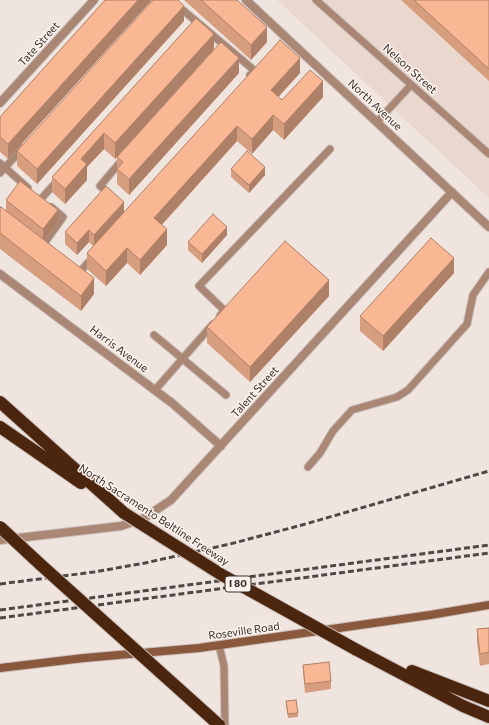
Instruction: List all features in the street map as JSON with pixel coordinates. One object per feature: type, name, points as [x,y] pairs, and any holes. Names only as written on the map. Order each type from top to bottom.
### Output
[{"type":"highway","points":[[0,403],[124,514]]},
{"type":"highway","name":"North Sacramento Beltline Freeway","points":[[0,427],[124,514],[222,575],[355,649],[464,706],[489,717]]},
{"type":"highway","points":[[0,527],[219,725]]},
{"type":"highway","points":[[0,539],[41,565]]},
{"type":"highway","points":[[355,649],[489,701]]},
{"type":"main road","name":"Roseville Road","points":[[0,668],[219,646],[489,605]]},
{"type":"street","name":"Tate Street","points":[[0,103],[94,0]]},
{"type":"street","name":"North Avenue","points":[[246,0],[489,227]]},
{"type":"street","name":"Talent Street","points":[[0,539],[121,526],[144,518],[171,500],[222,446],[452,192]]},
{"type":"street","name":"Harris Avenue","points":[[0,274],[156,390],[222,446]]},
{"type":"lane","points":[[170,0],[198,23],[220,47],[254,70],[244,82]]},
{"type":"lane","name":"Nelson Street","points":[[316,0],[489,154]]},
{"type":"lane","points":[[193,29],[198,23]]},
{"type":"lane","points":[[378,122],[410,85]]},
{"type":"lane","points":[[26,145],[2,168],[63,217],[41,248]]},
{"type":"lane","points":[[156,390],[224,310],[199,286],[330,149]]},
{"type":"lane","points":[[116,199],[100,186],[126,156]]},
{"type":"lane","points":[[41,199],[62,176]]},
{"type":"lane","points":[[72,270],[78,274],[97,252]]},
{"type":"lane","points":[[308,467],[320,453],[333,431],[352,410],[396,397],[408,390],[467,324],[473,295],[489,272]]},
{"type":"lane","points":[[154,335],[226,395]]},
{"type":"lane","points":[[219,646],[224,666],[225,725]]},
{"type":"shaded area","points":[[277,0],[489,0],[489,198]]},
{"type":"building","points":[[105,0],[138,0],[8,144],[0,137],[0,117]]},
{"type":"building","points":[[153,0],[178,0],[184,6],[37,169],[17,151]]},
{"type":"building","points":[[201,0],[237,0],[267,27],[251,45]]},
{"type":"building","points":[[414,0],[489,0],[489,69]]},
{"type":"building","points":[[196,18],[214,34],[115,143],[104,133],[81,159],[87,164],[65,189],[52,177]]},
{"type":"building","points":[[280,40],[300,58],[271,90],[282,100],[310,70],[323,81],[284,124],[273,115],[252,139],[237,126],[154,218],[167,229],[140,260],[127,248],[106,271],[87,253]]},
{"type":"building","points":[[221,42],[239,58],[129,179],[117,169],[123,162],[117,157]]},
{"type":"building","points":[[247,151],[265,167],[249,185],[231,169]]},
{"type":"building","points":[[20,181],[58,210],[43,229],[6,200]]},
{"type":"building","points":[[106,186],[124,202],[94,235],[89,230],[77,243],[65,232]]},
{"type":"building","points":[[1,207],[94,278],[81,296],[0,233]]},
{"type":"building","points":[[213,214],[227,227],[202,254],[188,242]]},
{"type":"building","points":[[431,238],[454,258],[383,336],[360,316]]},
{"type":"building","points":[[285,241],[329,280],[250,367],[207,327]]},
{"type":"building","points":[[489,628],[489,652],[480,654],[477,629]]},
{"type":"building","points":[[329,662],[331,681],[305,684],[303,665]]},
{"type":"building","points":[[296,700],[298,713],[288,714],[286,701]]},
{"type":"railway","points":[[0,584],[94,572],[145,563],[230,544],[302,525],[489,471]]},
{"type":"railway","points":[[0,610],[489,545]]},
{"type":"railway","points":[[0,618],[489,553]]}]
